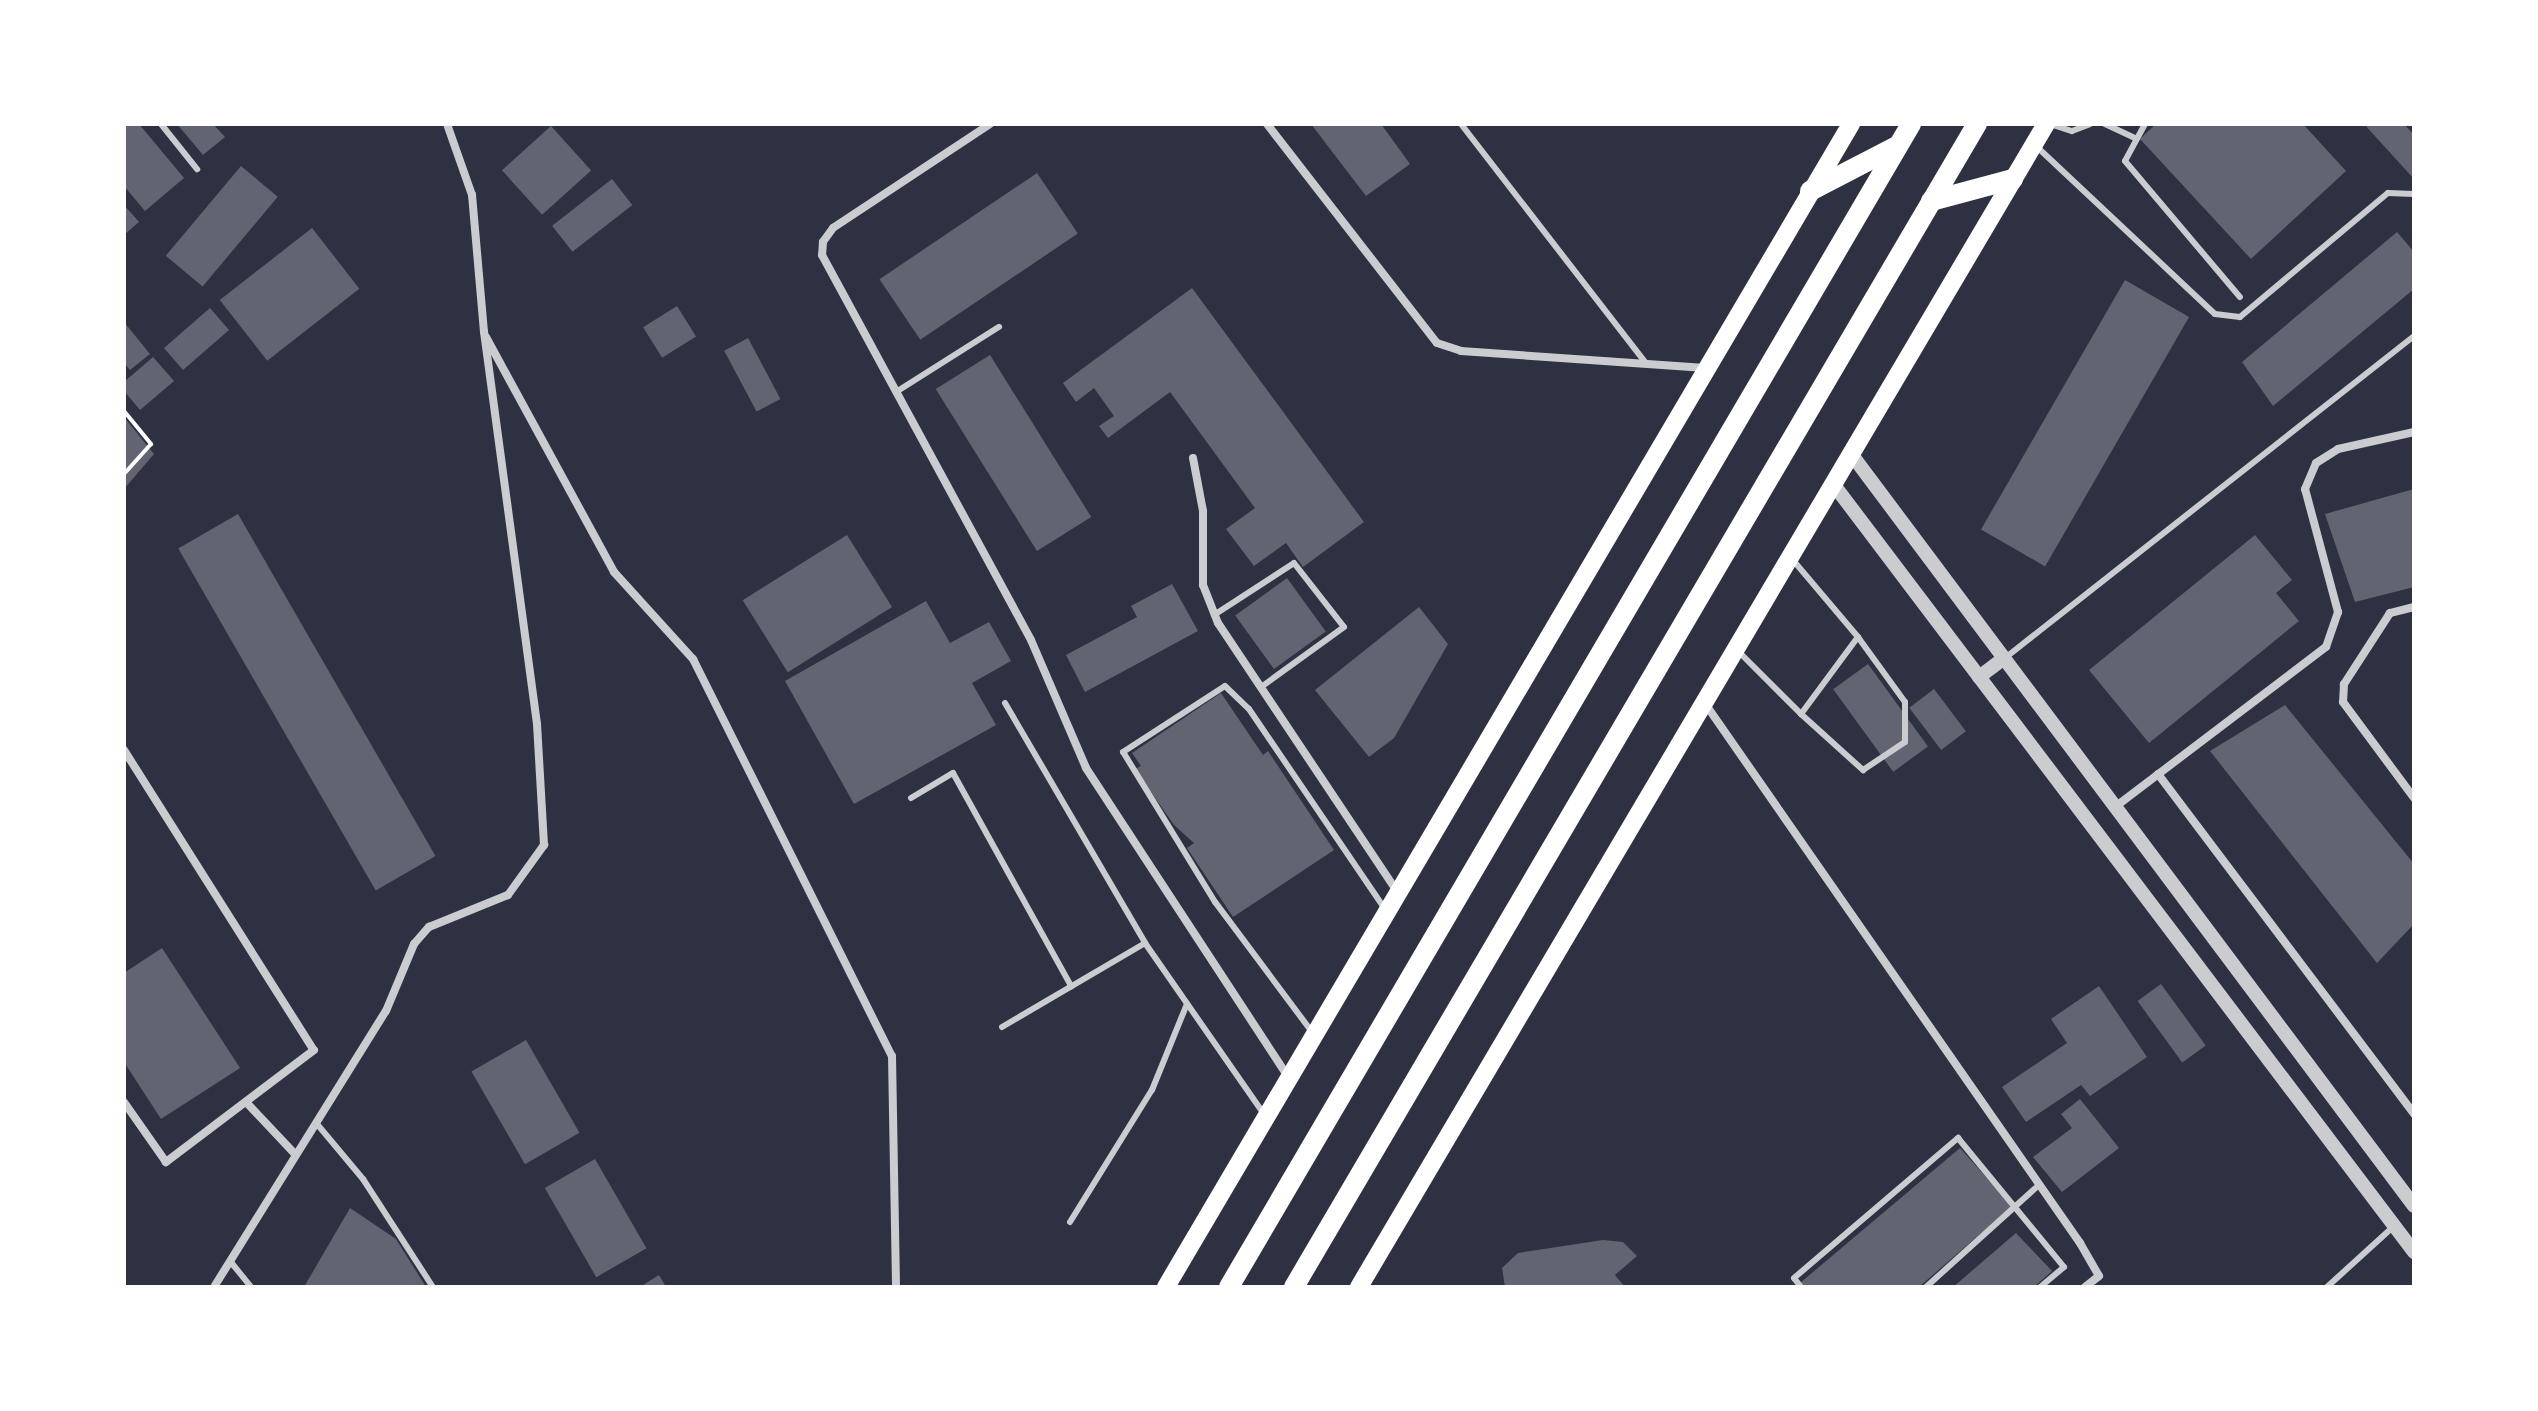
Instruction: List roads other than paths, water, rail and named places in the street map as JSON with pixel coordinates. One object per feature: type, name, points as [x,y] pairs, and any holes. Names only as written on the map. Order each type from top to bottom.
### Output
[{"type":"highway","points":[[1229,1287],[1911,124]]},
{"type":"highway","points":[[1294,1287],[1977,124]]},
{"type":"highway","points":[[1810,191],[1897,146]]},
{"type":"highway","points":[[1931,201],[2013,179]]},
{"type":"main road","points":[[1166,1287],[1851,124]]},
{"type":"main road","points":[[1359,1287],[1852,455],[2033,143],[2048,124]]},
{"type":"street","points":[[214,1287],[294,1153],[317,1124],[386,1011],[414,944],[429,927],[508,895],[544,845],[537,724],[484,332],[472,195],[447,124]]},
{"type":"street","points":[[990,124],[833,228],[823,242],[829,273],[1031,640],[1086,768],[1289,1078]]},
{"type":"street","points":[[1267,124],[1437,343],[1461,351],[1706,368]]},
{"type":"street","points":[[484,332],[614,572],[693,659],[892,1056],[896,1287]]},
{"type":"street","points":[[2115,807],[2326,647],[2336,630],[2338,612],[2305,489],[2316,463],[2338,449],[2414,432]]},
{"type":"street","points":[[1852,455],[2414,1206]]},
{"type":"street","points":[[1193,458],[1203,511],[1203,585],[1214,615],[1398,892]]},
{"type":"street","points":[[1834,485],[2414,1252]]},
{"type":"street","points":[[2414,607],[2390,613],[2344,684],[2343,702],[2414,798]]},
{"type":"street","points":[[1979,677],[2004,658]]},
{"type":"street","points":[[1704,702],[2099,1276],[2085,1287]]},
{"type":"street","points":[[124,750],[314,1050],[166,1162],[124,1102]]},
{"type":"street","points":[[2158,774],[2414,1114]]},
{"type":"street","points":[[2283,1079],[2306,1061]]},
{"type":"street","points":[[246,1102],[294,1153]]},
{"type":"lane","points":[[161,124],[197,169]]},
{"type":"lane","points":[[1461,124],[1646,363]]},
{"type":"lane","points":[[2048,124],[2072,131],[2090,124]]},
{"type":"lane","points":[[2105,124],[2135,138]]},
{"type":"lane","points":[[2145,124],[2125,161],[2240,297]]},
{"type":"lane","points":[[2033,143],[2215,314],[2240,317],[2388,193],[2414,194]]},
{"type":"lane","points":[[896,392],[999,327]]},
{"type":"lane","points":[[2004,658],[2414,336]]},
{"type":"lane","points":[[1735,649],[1863,770],[1905,742],[1905,702],[1858,637],[1790,556]]},
{"type":"lane","points":[[1214,615],[1294,563],[1344,627],[1261,687]]},
{"type":"lane","points":[[1801,714],[1858,637]]},
{"type":"lane","points":[[1314,1034],[1215,902],[1123,752],[1225,686],[1249,709],[1386,911]]},
{"type":"lane","points":[[1005,703],[1145,943],[1266,1117]]},
{"type":"lane","points":[[911,798],[953,773],[1071,986]]},
{"type":"lane","points":[[1002,1027],[1145,943]]},
{"type":"lane","points":[[1070,1222],[1152,1090],[1187,1004]]},
{"type":"lane","points":[[317,1124],[363,1179],[433,1287]]},
{"type":"lane","points":[[1801,1287],[1794,1278],[1958,1138],[2064,1267],[2040,1287]]},
{"type":"lane","points":[[1926,1287],[2039,1185]]},
{"type":"lane","points":[[2327,1287],[2394,1226]]},
{"type":"lane","points":[[230,1261],[251,1287]]}]
